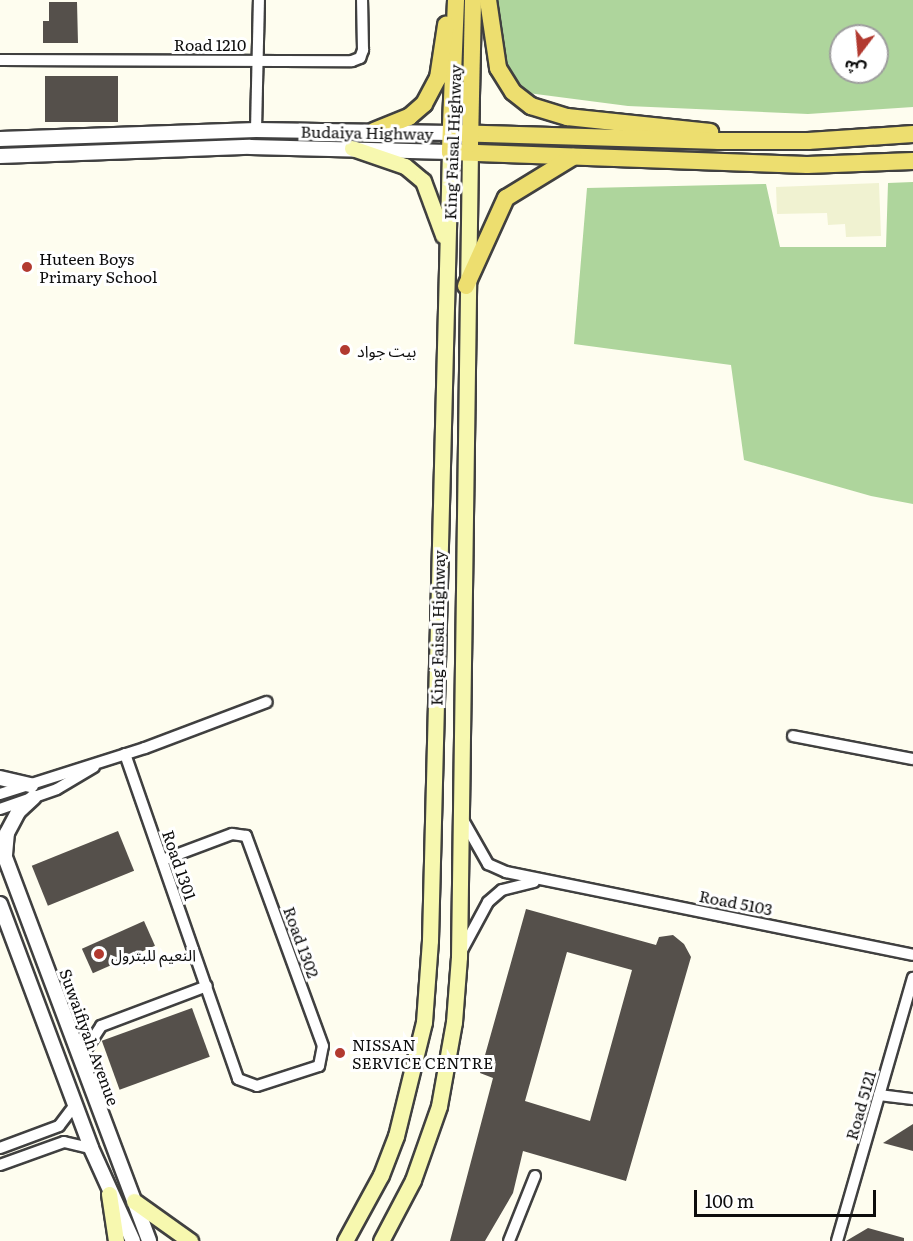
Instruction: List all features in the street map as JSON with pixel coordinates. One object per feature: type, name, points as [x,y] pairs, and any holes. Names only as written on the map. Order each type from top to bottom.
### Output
[{"type":"main road","points":[[374,131],[409,117],[429,95],[438,78],[448,0]]},
{"type":"main road","name":"King Faisal Highway","points":[[345,1241],[381,1175],[396,1136],[424,1022],[430,940],[456,0]]},
{"type":"main road","name":"King Faisal Highway","points":[[381,1241],[413,1180],[446,1083],[459,957],[469,359],[466,286],[473,0]]},
{"type":"main road","points":[[488,0],[494,50],[505,82],[521,100],[540,111],[567,117],[791,141]]},
{"type":"main road","name":"Budaiya Highway","points":[[453,133],[791,141],[913,134]]},
{"type":"main road","points":[[352,148],[405,166],[423,181],[434,201],[448,253]]},
{"type":"main road","name":"Budaiya Highway","points":[[450,152],[807,165],[913,160]]},
{"type":"main road","points":[[466,286],[506,198],[573,157]]},
{"type":"main road","points":[[109,1194],[116,1241]]},
{"type":"main road","points":[[134,1201],[190,1241]]},
{"type":"street","points":[[256,130],[259,0]]},
{"type":"street","name":"Road 1210","points":[[0,60],[352,61],[360,58],[362,0]]},
{"type":"street","name":"Budaiya Highway","points":[[0,140],[256,130],[453,133]]},
{"type":"street","name":"Budaiya Highway","points":[[0,156],[250,147],[450,152]]},
{"type":"street","points":[[0,794],[32,792],[68,783],[101,762],[267,702]]},
{"type":"street","points":[[793,736],[913,759]]},
{"type":"street","name":"Road 1301","points":[[125,754],[207,986],[235,1074],[242,1083]]},
{"type":"street","points":[[0,778],[32,792]]},
{"type":"street","points":[[0,809],[32,792]]},
{"type":"street","points":[[2,850],[18,812],[32,792]]},
{"type":"street","name":"Road 5103","points":[[461,814],[473,844],[488,864],[552,880],[913,955]]},
{"type":"street","name":"Road 1302","points":[[163,860],[232,834],[246,836],[323,1046],[323,1060],[313,1070],[257,1086],[242,1083]]},
{"type":"street","name":"Suwaifiyah Avenue","points":[[2,850],[149,1241]]},
{"type":"street","name":"Road 5103","points":[[459,957],[488,902],[521,883],[552,880]]},
{"type":"street","points":[[0,904],[109,1194],[133,1241]]},
{"type":"street","name":"Road 5121","points":[[837,1241],[913,978]]},
{"type":"street","points":[[81,1057],[101,1026],[207,986]]},
{"type":"street","points":[[879,1095],[913,1099]]},
{"type":"street","points":[[0,1148],[59,1126],[75,1105]]},
{"type":"street","points":[[0,1165],[64,1142],[91,1148]]},
{"type":"street","points":[[509,1241],[535,1176]]},
{"type":"green space","points":[[497,0],[913,0],[913,107],[808,114],[628,106],[528,93],[505,65]]},
{"type":"green space","points":[[913,182],[913,504],[871,496],[744,460],[731,365],[574,344],[587,188],[766,184],[780,247],[886,247],[888,183]]},
{"type":"green space","points":[[879,183],[881,236],[846,237],[845,224],[828,225],[827,213],[777,214],[776,187]]},
{"type":"building","points":[[49,2],[77,2],[78,43],[43,43],[43,21],[49,21]]},
{"type":"building","points":[[45,76],[118,76],[118,122],[45,122]]},
{"type":"building","points":[[118,831],[134,871],[48,906],[32,866]]},
{"type":"building","points":[[526,909],[656,945],[659,937],[673,935],[684,944],[691,957],[626,1181],[523,1151],[513,1193],[485,1241],[450,1241],[493,1078],[480,1073]],"holes":[[[567,952],[632,970],[590,1121],[525,1101]]]},
{"type":"building","points":[[144,921],[155,946],[93,973],[82,949]]},
{"type":"building","points":[[192,1008],[210,1057],[120,1090],[102,1041]]},
{"type":"building","points":[[913,1124],[913,1151],[883,1143]]},
{"type":"building","points":[[868,1228],[904,1238],[904,1241],[846,1241]]},
{"type":"place","name":"Huteen Boys Primary School","points":[[27,267]]},
{"type":"place","name":"بيت جواد","points":[[345,350]]},
{"type":"place","name":"النعيم للبترول","points":[[99,954]]},
{"type":"place","name":"NISSAN SERVICE CENTRE","points":[[340,1053]]}]
